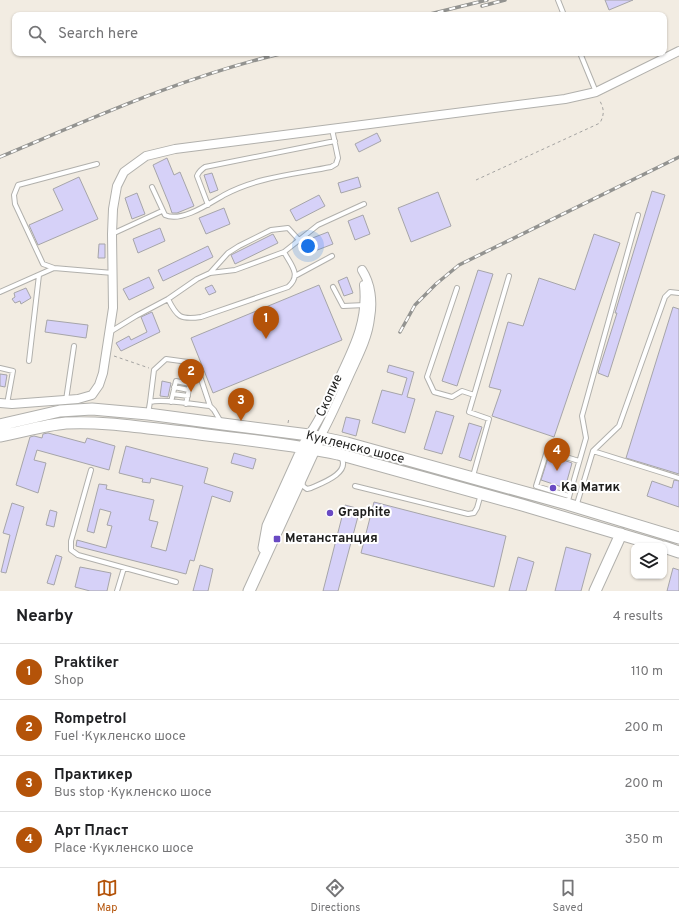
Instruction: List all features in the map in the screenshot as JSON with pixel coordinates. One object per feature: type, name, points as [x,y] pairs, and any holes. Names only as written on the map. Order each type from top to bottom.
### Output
[{"type":"main road","name":"Кукленско шосе","points":[[0,425],[60,411],[92,410],[148,414],[315,436],[571,503],[679,538]]},
{"type":"main road","name":"Кукленско шосе","points":[[0,436],[64,424],[91,423],[303,448],[338,454],[482,493],[650,543]]},
{"type":"main road","name":"Скопие","points":[[262,563],[268,526],[303,448],[315,436]]},
{"type":"main road","name":"Скопие","points":[[249,591],[315,450],[315,436]]},
{"type":"main road","points":[[595,591],[621,534]]},
{"type":"main road","points":[[667,548],[679,552]]},
{"type":"street","points":[[4,403],[78,399],[92,394],[99,385],[103,373],[113,308],[112,234],[113,209],[117,186],[124,172],[146,156],[175,149],[565,99],[596,92],[679,51]]},
{"type":"street","name":"Скопие","points":[[315,436],[351,362],[368,305],[362,270]]},
{"type":"lane","points":[[558,0],[563,12]]},
{"type":"lane","points":[[581,56],[596,92]]},
{"type":"lane","points":[[152,187],[165,215],[176,218],[208,205],[225,195],[255,182],[331,167],[336,164],[338,158],[332,128]]},
{"type":"lane","points":[[208,205],[197,176],[198,172],[206,167],[335,141]]},
{"type":"lane","points":[[97,164],[18,185],[14,195],[15,204],[43,264],[54,268],[113,273]]},
{"type":"lane","points":[[110,332],[168,299],[197,279],[210,273],[235,270],[284,252],[318,225],[364,204]]},
{"type":"lane","points":[[112,234],[162,210]]},
{"type":"lane","points":[[571,503],[579,461],[586,438],[582,416],[638,215]]},
{"type":"lane","points":[[210,273],[232,250],[271,230],[288,228],[299,240]]},
{"type":"lane","points":[[168,299],[174,312],[180,317],[190,319],[201,317],[288,287],[293,282],[295,273],[284,252]]},
{"type":"lane","points":[[295,276],[332,256]]},
{"type":"lane","points":[[0,292],[54,268]]},
{"type":"lane","points":[[29,361],[40,275]]},
{"type":"lane","points":[[472,478],[489,419],[469,412],[509,276]]},
{"type":"lane","points":[[333,287],[343,306],[368,305]]},
{"type":"lane","points":[[456,288],[427,377],[434,392],[452,397],[462,392],[474,395]]},
{"type":"lane","points":[[571,503],[593,451],[619,426],[665,297],[670,292],[679,293]]},
{"type":"lane","points":[[66,400],[74,346]]},
{"type":"lane","points":[[148,414],[154,370],[166,359],[188,362],[198,370],[210,406],[223,424]]},
{"type":"lane","points":[[0,368],[12,371],[4,403]]},
{"type":"lane","points":[[171,402],[174,387],[189,390],[186,404]]},
{"type":"lane","points":[[173,394],[188,396]]},
{"type":"lane","points":[[150,402],[171,402],[210,406]]},
{"type":"lane","points":[[571,503],[536,486],[547,451],[579,461]]},
{"type":"lane","points":[[593,451],[679,478]]},
{"type":"lane","points":[[304,471],[302,482],[303,486],[311,488],[339,474],[343,466],[342,460],[338,454]]},
{"type":"lane","points":[[91,470],[71,542],[71,550],[78,555],[176,582]]},
{"type":"lane","points":[[355,486],[468,514],[474,513],[482,493]]},
{"type":"lane","points":[[117,591],[124,568]]},
{"type":"path","points":[[476,180],[600,123],[604,117],[604,110],[596,92]]},
{"type":"path","points":[[106,353],[154,370]]},
{"type":"shaded area","points":[[0,0],[679,0],[679,591],[0,591]]},
{"type":"building","points":[[605,0],[633,0],[609,10]]},
{"type":"building","points":[[377,133],[381,141],[359,152],[355,144]]},
{"type":"building","points":[[167,158],[174,175],[180,172],[194,206],[177,213],[172,213],[153,165]]},
{"type":"building","points":[[212,173],[218,190],[210,193],[204,175]]},
{"type":"building","points":[[79,177],[98,219],[38,245],[29,225],[63,210],[53,189]]},
{"type":"building","points":[[358,177],[361,187],[341,193],[338,183]]},
{"type":"building","points":[[652,191],[665,195],[608,377],[598,373]]},
{"type":"building","points":[[438,192],[451,226],[411,242],[398,208]]},
{"type":"building","points":[[137,193],[145,214],[132,219],[125,198]]},
{"type":"building","points":[[319,195],[325,206],[296,221],[290,210]]},
{"type":"building","points":[[224,208],[230,224],[206,234],[199,218]]},
{"type":"building","points":[[363,215],[370,234],[355,240],[348,221]]},
{"type":"building","points":[[160,228],[165,241],[138,253],[133,239]]},
{"type":"building","points":[[328,232],[333,244],[307,254],[302,242]]},
{"type":"building","points":[[273,234],[278,243],[235,264],[231,255]]},
{"type":"building","points":[[594,234],[620,243],[554,437],[492,416],[501,390],[489,387],[508,322],[523,326],[539,278],[575,290]]},
{"type":"building","points":[[99,244],[105,244],[105,258],[98,258]]},
{"type":"building","points":[[208,246],[213,257],[163,281],[158,270]]},
{"type":"building","points":[[478,270],[493,274],[457,386],[442,381]]},
{"type":"building","points":[[149,277],[154,288],[129,300],[123,289]]},
{"type":"building","points":[[347,277],[353,293],[344,296],[338,281]]},
{"type":"building","points":[[212,285],[216,292],[209,295],[205,288]]},
{"type":"building","points":[[319,285],[342,340],[213,393],[191,338]]},
{"type":"building","points":[[26,288],[31,298],[21,304],[20,301],[15,303],[12,299],[15,297],[14,293]]},
{"type":"building","points":[[673,307],[679,309],[679,474],[626,458]]},
{"type":"building","points":[[152,312],[160,332],[121,351],[116,343],[129,336],[131,340],[147,332],[141,317]]},
{"type":"building","points":[[47,320],[88,325],[86,338],[45,332]]},
{"type":"building","points":[[389,365],[414,372],[407,397],[415,399],[405,433],[372,423],[382,390],[402,395],[407,378],[387,372]]},
{"type":"building","points":[[0,374],[7,375],[5,387],[0,386]]},
{"type":"building","points":[[162,381],[171,383],[168,397],[160,396]]},
{"type":"building","points":[[436,411],[454,416],[442,454],[424,449]]},
{"type":"building","points":[[346,417],[360,420],[356,436],[342,432]]},
{"type":"building","points":[[469,423],[482,427],[471,461],[459,457]]},
{"type":"building","points":[[48,433],[85,443],[87,438],[115,446],[109,470],[37,450],[34,460],[46,463],[38,493],[16,485],[30,437],[34,436],[42,438],[43,434]]},
{"type":"building","points":[[126,446],[208,468],[204,483],[233,492],[230,502],[212,496],[194,561],[190,560],[186,574],[76,546],[77,540],[106,548],[112,526],[107,525],[111,512],[100,509],[94,533],[87,531],[99,484],[107,485],[106,489],[154,500],[149,520],[158,522],[151,547],[166,551],[183,486],[151,478],[150,483],[142,482],[143,479],[119,473]]},
{"type":"building","points":[[234,453],[256,459],[253,469],[231,463]]},
{"type":"building","points":[[549,455],[572,463],[565,488],[541,480]]},
{"type":"building","points":[[674,480],[679,481],[679,507],[647,496],[652,481],[672,488]]},
{"type":"building","points":[[374,502],[506,536],[494,587],[361,553]]},
{"type":"building","points":[[12,503],[24,507],[6,573],[1,572],[10,535],[3,533]]},
{"type":"building","points":[[345,505],[360,509],[338,591],[323,591]]},
{"type":"building","points":[[50,510],[57,512],[54,527],[46,525]]},
{"type":"building","points":[[566,547],[591,554],[581,591],[555,591]]},
{"type":"building","points":[[56,555],[62,557],[54,585],[47,583]]},
{"type":"building","points":[[518,557],[534,562],[526,591],[509,591]]},
{"type":"building","points":[[200,565],[213,569],[208,591],[193,591]]},
{"type":"building","points":[[80,567],[111,573],[107,591],[90,591],[75,587]]},
{"type":"building","points":[[673,568],[679,570],[679,591],[667,591]]},
{"type":"railway","points":[[438,12],[487,0]]},
{"type":"railway","points":[[482,6],[505,0]]},
{"type":"railway","points":[[0,157],[140,99],[211,73],[272,56]]},
{"type":"railway","points":[[400,332],[415,305],[436,284],[459,265],[679,157]]},
{"type":"place","name":"Praktiker","points":[[266,339]]},
{"type":"place","name":"Rompetrol","points":[[191,392]]},
{"type":"place","name":"Практикер","points":[[241,421]]},
{"type":"place","name":"Арт Пласт","points":[[557,471]]},
{"type":"place","name":"Ка Матик","points":[[553,488]]},
{"type":"place","name":"Graphite","points":[[330,513]]},
{"type":"place","name":"Метанстанция","points":[[277,539]]}]
